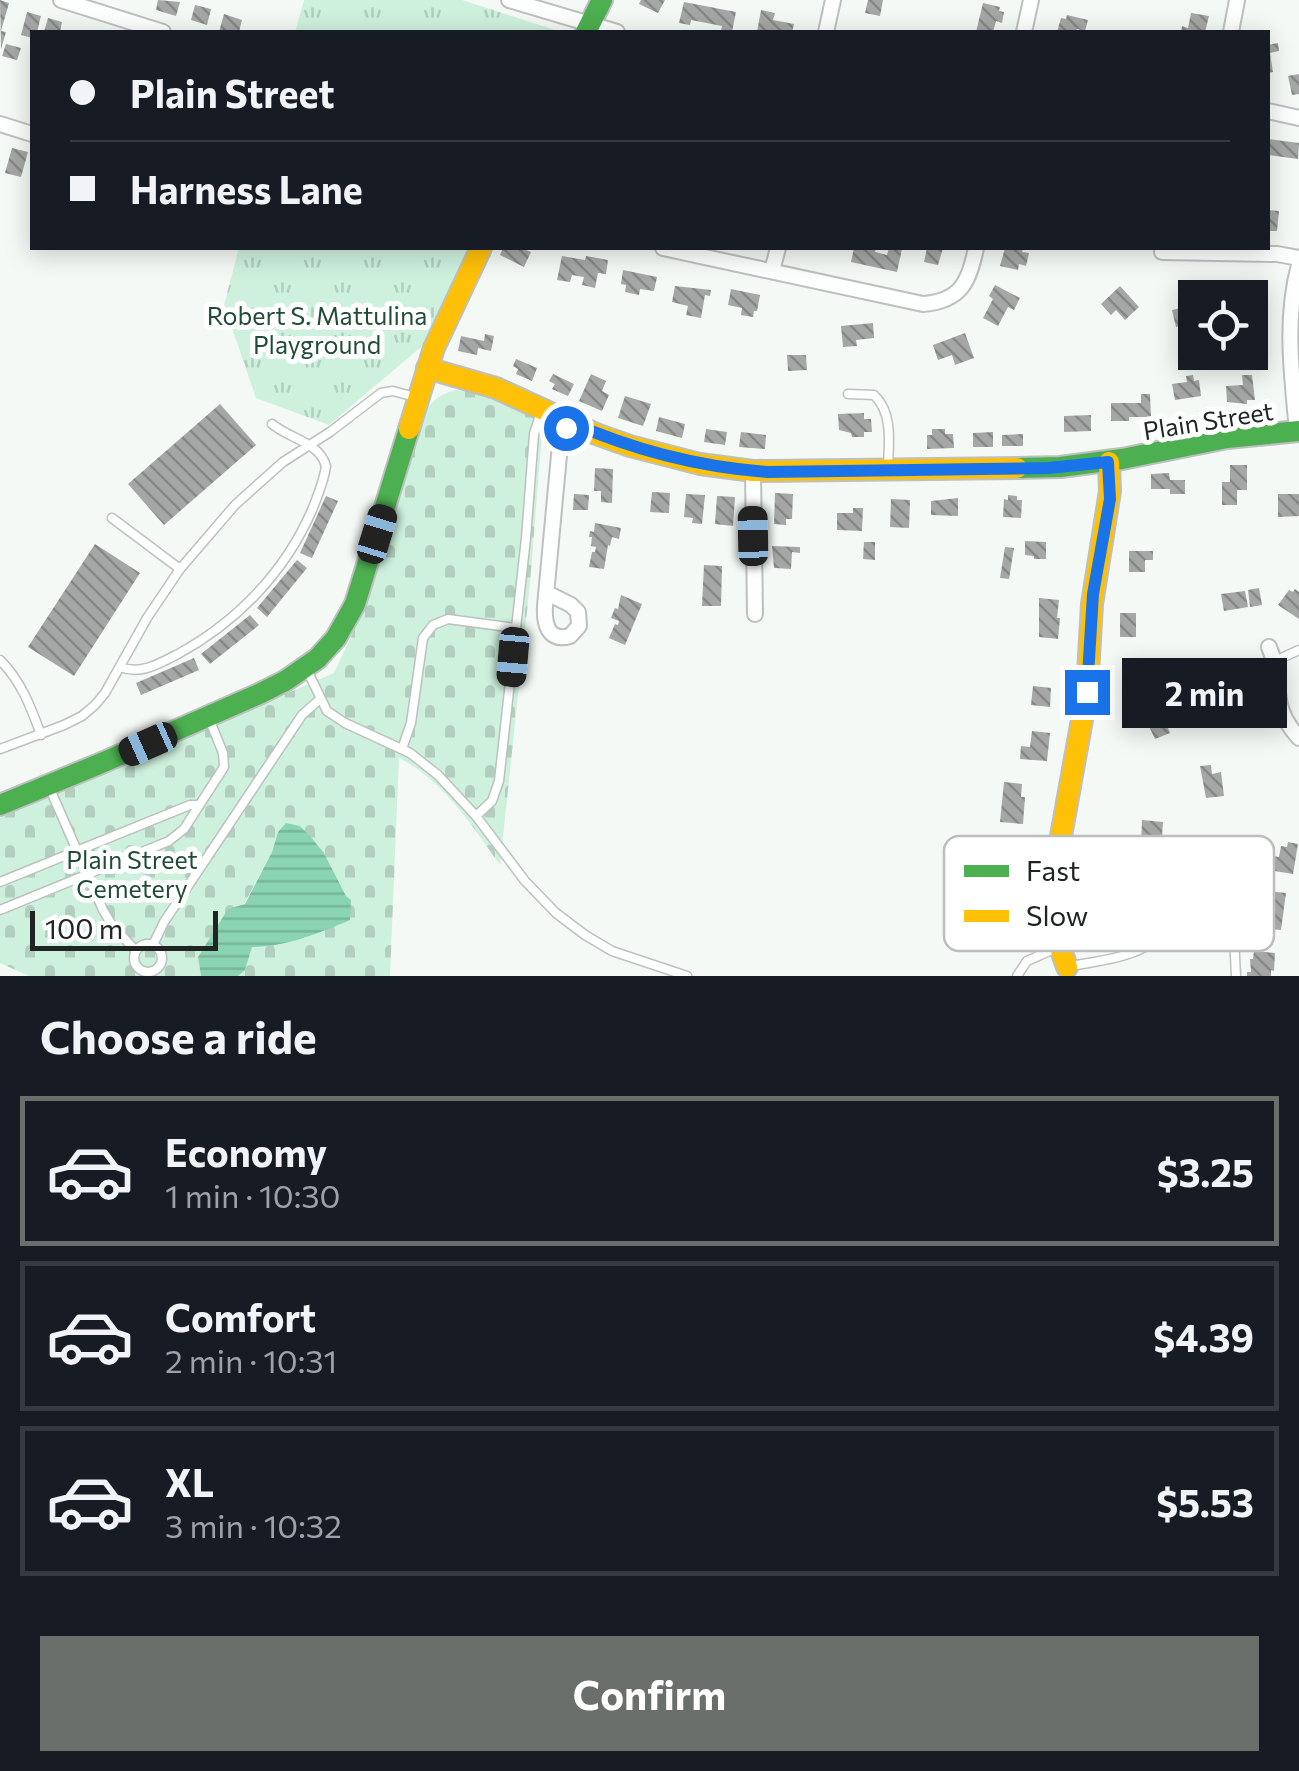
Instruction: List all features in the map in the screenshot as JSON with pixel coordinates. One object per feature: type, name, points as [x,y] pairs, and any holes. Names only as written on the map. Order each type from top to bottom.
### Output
[{"type":"street","points":[[62,0],[157,30]]},
{"type":"street","points":[[509,0],[588,29],[602,0]]},
{"type":"street","points":[[826,30],[833,0]]},
{"type":"street","points":[[1024,30],[1031,0]]},
{"type":"street","points":[[1230,30],[1237,0]]},
{"type":"street","points":[[1270,111],[1299,118]]},
{"type":"street","points":[[0,124],[30,133]]},
{"type":"street","points":[[0,804],[280,683],[306,668],[335,639],[350,615],[427,368],[480,250]]},
{"type":"street","points":[[673,250],[904,302],[932,303],[961,289],[970,274],[976,250]]},
{"type":"street","points":[[772,272],[778,250]]},
{"type":"street","points":[[1162,252],[1277,254],[1299,261],[1289,334],[1298,431]]},
{"type":"street","name":"Plain Street","points":[[427,368],[487,384],[607,438],[677,459],[753,471],[1048,468],[1108,462],[1227,438],[1298,431]]},
{"type":"street","points":[[546,593],[574,607],[580,618],[573,634],[555,636],[546,626],[546,593],[560,448],[570,422]]},
{"type":"street","points":[[1061,836],[1087,692],[1093,594],[1110,499],[1108,462]]},
{"type":"street","points":[[753,471],[755,614]]},
{"type":"street","points":[[1272,654],[1279,705],[1299,738]]},
{"type":"street","points":[[1060,951],[1067,967]]},
{"type":"lane","points":[[0,749],[40,735],[90,710],[105,693],[180,569],[243,497],[284,462],[381,393],[393,391],[418,398]]},
{"type":"lane","points":[[848,394],[874,395],[881,402],[888,422],[888,470]]},
{"type":"lane","points":[[476,816],[492,801],[499,781],[535,427],[542,409]]},
{"type":"lane","points":[[120,667],[134,671],[146,668],[196,644],[232,618],[278,570],[305,526],[326,466],[323,456],[309,445],[272,424]]},
{"type":"lane","points":[[112,518],[180,569]]},
{"type":"lane","points":[[402,749],[412,723],[422,645],[429,628],[448,620],[515,628]]},
{"type":"lane","points":[[1272,654],[1299,650]]},
{"type":"lane","points":[[0,660],[25,695],[40,735]]},
{"type":"lane","points":[[306,668],[327,711],[402,749],[438,775],[476,816],[524,882],[574,927],[624,956],[687,976]]},
{"type":"lane","points":[[154,945],[164,922],[280,747],[305,711],[320,699]]},
{"type":"lane","points":[[0,910],[173,838],[184,829],[222,772],[224,762],[208,716]]},
{"type":"lane","points":[[48,786],[107,918],[136,951]]},
{"type":"lane","points":[[0,882],[190,805],[200,805]]},
{"type":"lane","points":[[154,945],[162,957],[160,966],[144,972],[137,967],[136,951],[154,945]]},
{"type":"lane","points":[[1017,976],[1027,960],[1048,951]]},
{"type":"lane","points":[[1067,967],[1138,951]]},
{"type":"lane","points":[[1234,951],[1236,976]]},
{"type":"green space","points":[[304,0],[462,0],[555,30],[296,30]]},
{"type":"green space","name":"Robert S. Mattulina Playground","points":[[238,250],[468,250],[422,346],[329,425],[256,398],[224,305]]},
{"type":"green space","name":"Plain Street Cemetery","points":[[456,390],[477,392],[543,421],[500,865],[443,791],[399,758],[390,976],[238,976],[245,970],[252,947],[305,938],[351,900],[324,853],[300,826],[278,832],[272,852],[244,904],[228,910],[198,957],[201,976],[29,976],[0,963],[0,818],[334,673],[368,600],[416,429],[431,404]]},
{"type":"shaded area","points":[[286,823],[300,826],[324,853],[351,900],[350,920],[290,942],[252,947],[245,970],[238,976],[201,976],[198,957],[228,909],[245,904],[278,832]]},
{"type":"building","points":[[0,0],[9,3],[1,31],[6,32],[1,49]]},
{"type":"building","points":[[158,0],[180,2],[176,16],[156,10]]},
{"type":"building","points":[[641,0],[665,0],[658,13],[639,4]]},
{"type":"building","points":[[868,0],[883,0],[880,16],[865,13]]},
{"type":"building","points":[[684,2],[736,12],[732,30],[691,20],[690,25],[679,23]]},
{"type":"building","points":[[983,3],[1000,7],[999,11],[1004,12],[1002,23],[996,21],[994,30],[976,30]]},
{"type":"building","points":[[195,5],[211,9],[207,25],[191,20]]},
{"type":"building","points":[[761,10],[775,13],[773,20],[794,24],[792,30],[757,30]]},
{"type":"building","points":[[27,12],[41,16],[38,30],[30,30],[30,37],[21,35]]},
{"type":"building","points":[[1191,13],[1209,16],[1206,30],[1181,30],[1182,26],[1188,28]]},
{"type":"building","points":[[224,14],[242,20],[240,30],[220,30]]},
{"type":"building","points":[[1067,15],[1088,20],[1085,30],[1058,30],[1061,18],[1066,19]]},
{"type":"building","points":[[48,18],[62,22],[60,30],[45,30]]},
{"type":"building","points":[[1278,43],[1279,51],[1270,53],[1270,45]]},
{"type":"building","points":[[6,44],[21,48],[17,60],[2,56]]},
{"type":"building","points":[[1299,74],[1299,94],[1292,95],[1288,76]]},
{"type":"building","points":[[1270,139],[1299,143],[1298,159],[1270,155]]},
{"type":"building","points":[[12,148],[28,152],[21,177],[5,173]]},
{"type":"building","points":[[1270,210],[1279,211],[1277,231],[1270,231]]},
{"type":"building","points":[[502,250],[531,252],[524,267],[500,255]]},
{"type":"building","points":[[854,250],[876,250],[887,255],[888,250],[902,250],[897,272],[851,262]]},
{"type":"building","points":[[927,250],[942,250],[938,265],[924,262]]},
{"type":"building","points":[[1004,250],[1029,253],[1026,266],[1019,264],[1018,270],[1000,266]]},
{"type":"building","points":[[562,256],[608,260],[606,274],[598,273],[595,288],[582,285],[584,277],[572,275],[570,282],[557,280]]},
{"type":"building","points":[[623,270],[657,277],[654,291],[640,289],[639,295],[625,292],[626,285],[621,284]]},
{"type":"building","points":[[995,285],[1020,298],[1014,310],[1008,307],[998,326],[983,318]]},
{"type":"building","points":[[675,286],[711,290],[710,296],[705,295],[701,318],[686,315],[688,306],[672,302]]},
{"type":"building","points":[[1120,286],[1139,307],[1125,320],[1116,310],[1111,315],[1101,304]]},
{"type":"building","points":[[731,289],[760,295],[753,317],[741,315],[742,308],[728,305]]},
{"type":"building","points":[[1178,309],[1178,327],[1176,327],[1172,310]]},
{"type":"building","points":[[873,323],[874,338],[856,340],[857,346],[843,347],[841,326]]},
{"type":"building","points":[[965,333],[974,358],[955,365],[952,355],[938,360],[933,345]]},
{"type":"building","points":[[485,334],[494,336],[491,351],[478,348],[477,355],[458,351],[461,336],[484,341]]},
{"type":"building","points":[[787,355],[806,355],[807,370],[788,371]]},
{"type":"building","points":[[516,359],[537,368],[532,381],[516,374]]},
{"type":"building","points":[[553,374],[574,384],[568,396],[552,389],[555,384],[549,381]]},
{"type":"building","points":[[591,374],[606,381],[602,391],[609,395],[602,411],[579,401]]},
{"type":"building","points":[[1193,375],[1194,381],[1199,380],[1201,396],[1175,400],[1172,384],[1187,382],[1186,376]]},
{"type":"building","points":[[1242,375],[1252,375],[1255,400],[1247,400],[1247,404],[1227,402],[1226,386],[1243,385]]},
{"type":"building","points":[[1141,394],[1150,394],[1151,417],[1111,421],[1111,403],[1141,403]]},
{"type":"building","points":[[625,396],[651,404],[643,426],[618,418]]},
{"type":"building","points":[[220,404],[256,445],[164,525],[128,484]]},
{"type":"building","points":[[864,413],[864,419],[871,419],[872,432],[852,437],[851,433],[839,430],[838,414]]},
{"type":"building","points":[[1091,415],[1091,431],[1064,432],[1064,416]]},
{"type":"building","points":[[659,417],[685,424],[682,438],[656,431]]},
{"type":"building","points":[[706,429],[727,432],[725,445],[704,442]]},
{"type":"building","points":[[932,429],[945,429],[945,434],[953,434],[954,448],[927,449],[927,435],[932,435]]},
{"type":"building","points":[[741,432],[766,435],[765,449],[739,447]]},
{"type":"building","points":[[993,432],[993,447],[973,447],[973,433]]},
{"type":"building","points":[[1023,434],[1023,446],[1002,446],[1002,435]]},
{"type":"building","points":[[1230,465],[1247,465],[1247,490],[1237,490],[1237,505],[1222,505],[1222,482],[1230,482]]},
{"type":"building","points":[[595,468],[613,469],[612,503],[601,502],[601,491],[594,491]]},
{"type":"building","points":[[1169,473],[1170,480],[1185,480],[1185,494],[1151,489],[1151,474]]},
{"type":"building","points":[[652,492],[670,493],[669,513],[650,512]]},
{"type":"building","points":[[775,493],[793,494],[792,519],[786,519],[786,525],[774,524]]},
{"type":"building","points":[[574,494],[589,495],[588,510],[573,510]]},
{"type":"building","points":[[686,494],[705,495],[702,524],[684,517]]},
{"type":"building","points":[[1278,494],[1299,494],[1299,516],[1278,517]]},
{"type":"building","points":[[1008,495],[1022,500],[1021,518],[1003,517],[1004,499],[1008,500]]},
{"type":"building","points":[[326,496],[338,501],[312,558],[300,553]]},
{"type":"building","points":[[717,496],[735,497],[733,526],[715,524]]},
{"type":"building","points":[[958,498],[958,516],[931,515],[931,501]]},
{"type":"building","points":[[891,499],[910,500],[909,528],[890,527]]},
{"type":"building","points":[[853,508],[863,508],[862,531],[837,530],[837,513],[853,513]]},
{"type":"building","points":[[595,523],[621,528],[619,539],[612,537],[608,545],[604,569],[589,567],[596,547],[591,546],[589,537]]},
{"type":"building","points":[[1025,541],[1046,542],[1046,559],[1025,555]]},
{"type":"building","points":[[864,542],[875,542],[875,560],[863,559]]},
{"type":"building","points":[[95,544],[140,573],[74,676],[28,647]]},
{"type":"building","points":[[772,546],[800,547],[800,553],[792,552],[791,569],[774,568]]},
{"type":"building","points":[[1005,547],[1014,548],[1009,579],[1000,578]]},
{"type":"building","points":[[1129,551],[1153,551],[1153,560],[1145,560],[1145,572],[1129,572]]},
{"type":"building","points":[[297,560],[307,568],[267,617],[257,608]]},
{"type":"building","points":[[704,565],[722,566],[721,606],[702,606]]},
{"type":"building","points":[[1259,588],[1262,605],[1250,607],[1248,590]]},
{"type":"building","points":[[1289,590],[1299,592],[1299,619],[1278,605]]},
{"type":"building","points":[[1245,591],[1248,607],[1224,611],[1221,594]]},
{"type":"building","points":[[621,595],[642,604],[625,645],[609,638],[615,624],[618,625],[619,621],[611,618]]},
{"type":"building","points":[[1039,598],[1059,600],[1058,639],[1039,637]]},
{"type":"building","points":[[1120,613],[1136,613],[1136,637],[1120,637]]},
{"type":"building","points":[[250,615],[259,625],[210,664],[201,654]]},
{"type":"building","points":[[194,658],[199,670],[141,695],[136,683]]},
{"type":"building","points":[[1229,658],[1236,685],[1231,686],[1233,696],[1219,700],[1217,690],[1221,689],[1216,671],[1206,674],[1203,662]]},
{"type":"building","points":[[1033,686],[1051,688],[1050,707],[1031,705]]},
{"type":"building","points":[[1149,693],[1170,733],[1155,739],[1133,699]]},
{"type":"building","points":[[1032,731],[1050,733],[1047,761],[1020,759],[1021,746],[1030,747]]},
{"type":"building","points":[[1211,765],[1212,774],[1221,772],[1224,796],[1206,798],[1200,766]]},
{"type":"building","points":[[1004,782],[1022,784],[1023,824],[1000,822]]},
{"type":"building","points":[[1142,820],[1163,822],[1162,836],[1141,836]]},
{"type":"building","points":[[1288,842],[1298,844],[1293,874],[1274,871],[1274,856],[1279,857],[1281,846],[1287,847]]},
{"type":"building","points":[[1274,892],[1286,893],[1281,930],[1274,929]]},
{"type":"building","points":[[1254,951],[1275,953],[1271,976],[1247,976]]},
{"type":"traffic: fast","points":[[587,30],[602,0]]},
{"type":"traffic: fast","points":[[0,805],[259,694],[317,659],[336,638],[355,604],[409,429]]},
{"type":"traffic: fast","points":[[1017,468],[1122,459],[1227,438],[1299,431]]},
{"type":"traffic: slow","points":[[409,429],[434,348],[480,250]]},
{"type":"traffic: slow","points":[[427,368],[496,388],[630,446],[700,464],[753,471],[1017,468]]},
{"type":"traffic: slow","points":[[1061,836],[1087,692],[1092,604],[1110,491],[1109,462]]},
{"type":"traffic: slow","points":[[1061,951],[1067,967]]},
{"type":"route","points":[[566,428],[570,422],[607,438],[677,459],[768,472],[1048,468],[1108,462],[1110,499],[1093,594],[1087,692]]}]
